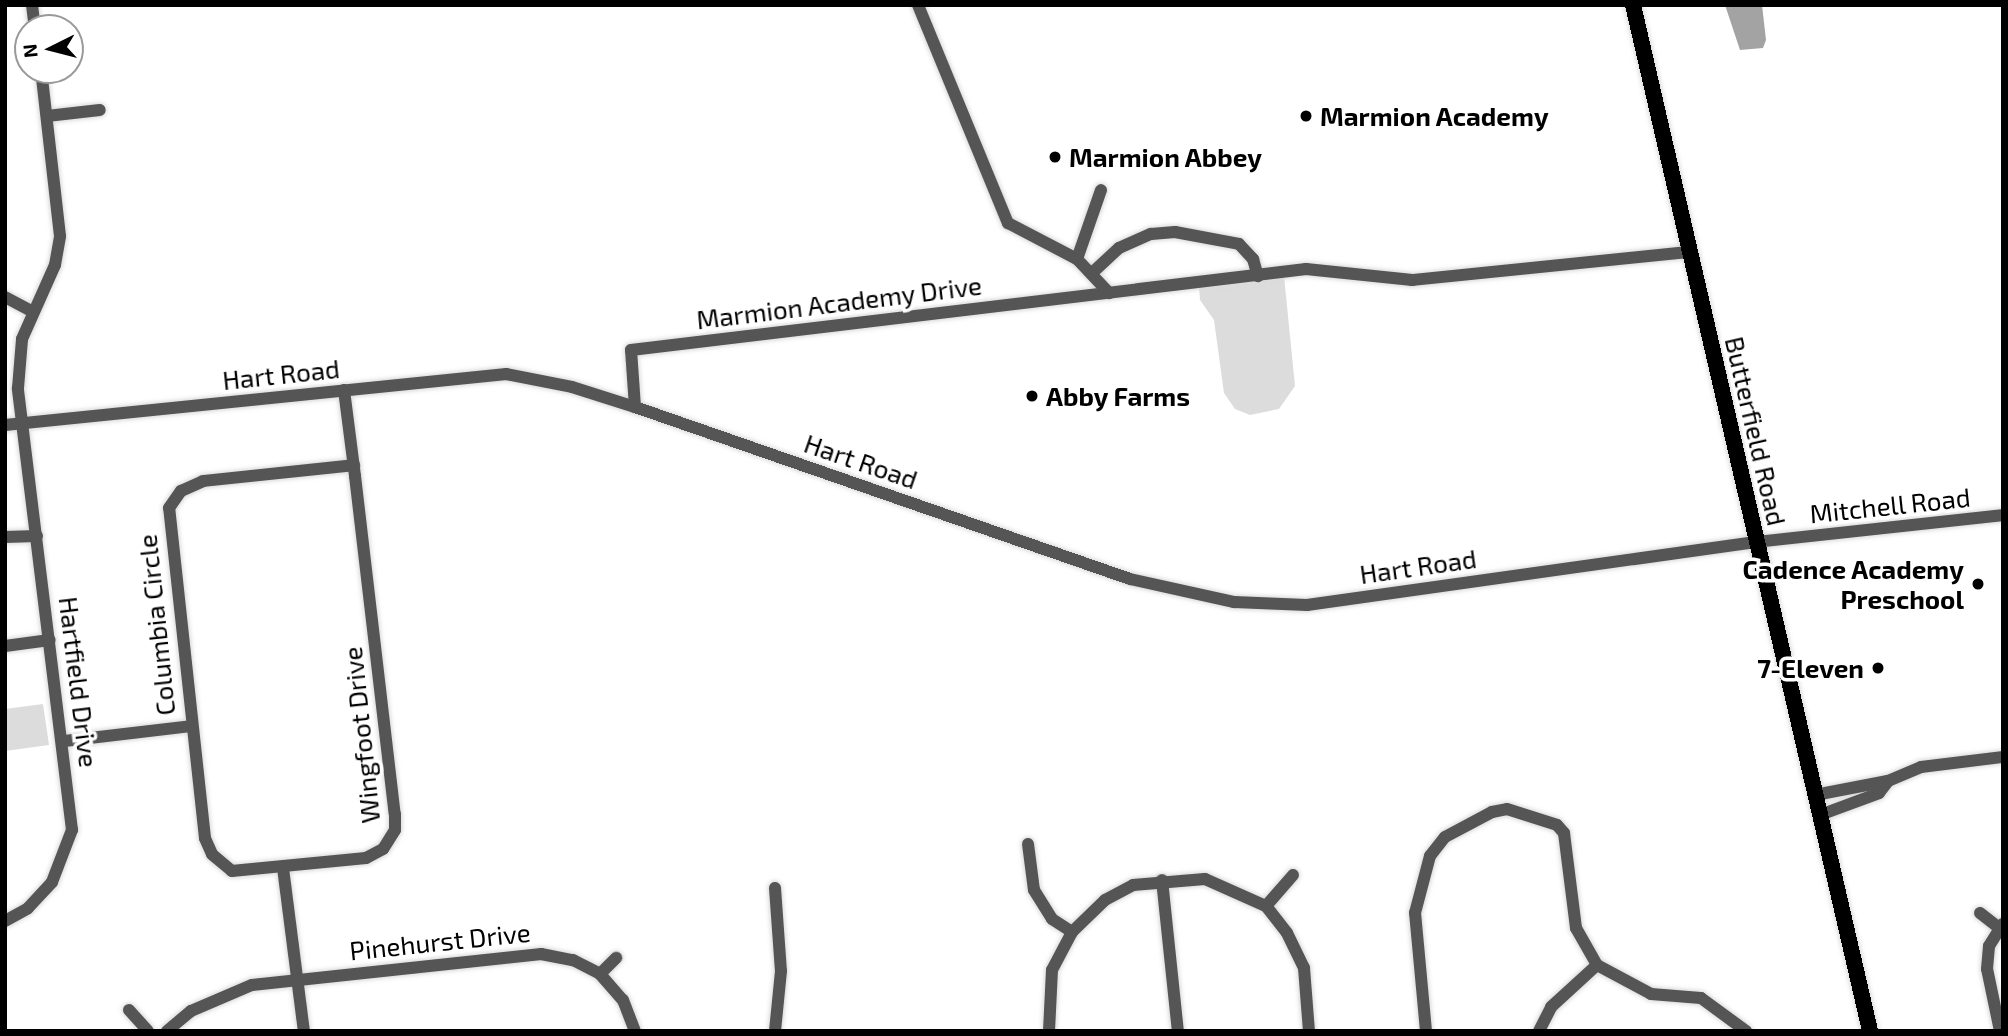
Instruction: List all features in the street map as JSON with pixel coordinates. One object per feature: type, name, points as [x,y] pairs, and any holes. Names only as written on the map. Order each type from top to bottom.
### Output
[{"type":"main road","name":"Butterfield Road","points":[[1633,5],[1870,1031]]},
{"type":"street","points":[[918,5],[1008,223],[1077,260],[1108,293]]},
{"type":"street","name":"Hartfield Drive","points":[[5,921],[40,897],[68,849],[73,810],[22,423],[17,363],[33,312],[55,265],[60,236],[43,84]]},
{"type":"street","points":[[47,116],[100,110]]},
{"type":"street","points":[[1077,260],[1101,190]]},
{"type":"street","points":[[1092,274],[1119,248],[1151,234],[1175,232],[1240,244],[1253,260],[1258,276]]},
{"type":"street","name":"Marmion Academy Drive","points":[[635,407],[631,350],[1306,269],[1412,280],[1690,252]]},
{"type":"street","points":[[5,298],[33,312]]},
{"type":"street","name":"Hart Road","points":[[5,425],[506,374],[572,387],[635,407],[1130,579],[1234,602],[1307,605],[1698,550]]},
{"type":"street","name":"Wingfoot Drive","points":[[283,868],[366,858],[383,849],[395,830],[344,390]]},
{"type":"street","name":"Columbia Circle","points":[[283,868],[239,872],[212,854],[205,838],[168,529],[173,499],[203,481],[354,465]]},
{"type":"street","name":"Mitchell Road","points":[[1698,550],[2003,515]]},
{"type":"street","points":[[5,537],[37,536]]},
{"type":"street","points":[[5,646],[50,640]]},
{"type":"street","points":[[64,741],[191,726]]},
{"type":"street","points":[[1815,795],[1888,781],[1921,767],[2003,757]]},
{"type":"street","points":[[1820,816],[1879,793],[1888,781]]},
{"type":"street","points":[[1426,1031],[1415,913],[1420,885],[1439,842],[1492,812],[1514,810],[1562,829],[1576,928],[1597,965],[1651,994],[1701,998],[1746,1031]]},
{"type":"street","points":[[1028,844],[1034,890],[1052,919],[1072,932]]},
{"type":"street","points":[[283,868],[304,1031]]},
{"type":"street","points":[[1266,906],[1293,875]]},
{"type":"street","points":[[1049,1031],[1052,971],[1072,932],[1105,901],[1133,885],[1162,880],[1205,879],[1266,906],[1287,933],[1304,968],[1309,1031]]},
{"type":"street","points":[[1162,880],[1178,1031]]},
{"type":"street","points":[[775,888],[781,971],[775,1031]]},
{"type":"street","points":[[1980,914],[2001,926],[1989,946],[1987,969],[2000,1031]]},
{"type":"street","name":"Pinehurst Drive","points":[[167,1031],[220,995],[251,985],[541,954],[573,960],[600,974],[623,1000],[635,1031]]},
{"type":"street","points":[[600,974],[616,958]]},
{"type":"street","points":[[1539,1031],[1551,1007],[1597,965]]},
{"type":"street","points":[[129,1010],[148,1031]]},
{"type":"shaded area","points":[[1725,5],[1762,5],[1766,40],[1763,48],[1740,50]]},
{"type":"shaded area","points":[[1284,276],[1295,386],[1279,409],[1250,415],[1235,409],[1224,393],[1214,320],[1200,300],[1199,287]]},
{"type":"shaded area","points":[[43,704],[49,745],[5,751],[5,709]]},
{"type":"place","name":"Marmion Academy","points":[[1306,116]]},
{"type":"place","name":"Marmion Abbey","points":[[1055,157]]},
{"type":"place","name":"Abby Farms","points":[[1032,396]]},
{"type":"place","name":"Cadence Academy Preschool","points":[[1978,584]]},
{"type":"place","name":"7-Eleven","points":[[1878,668]]}]
